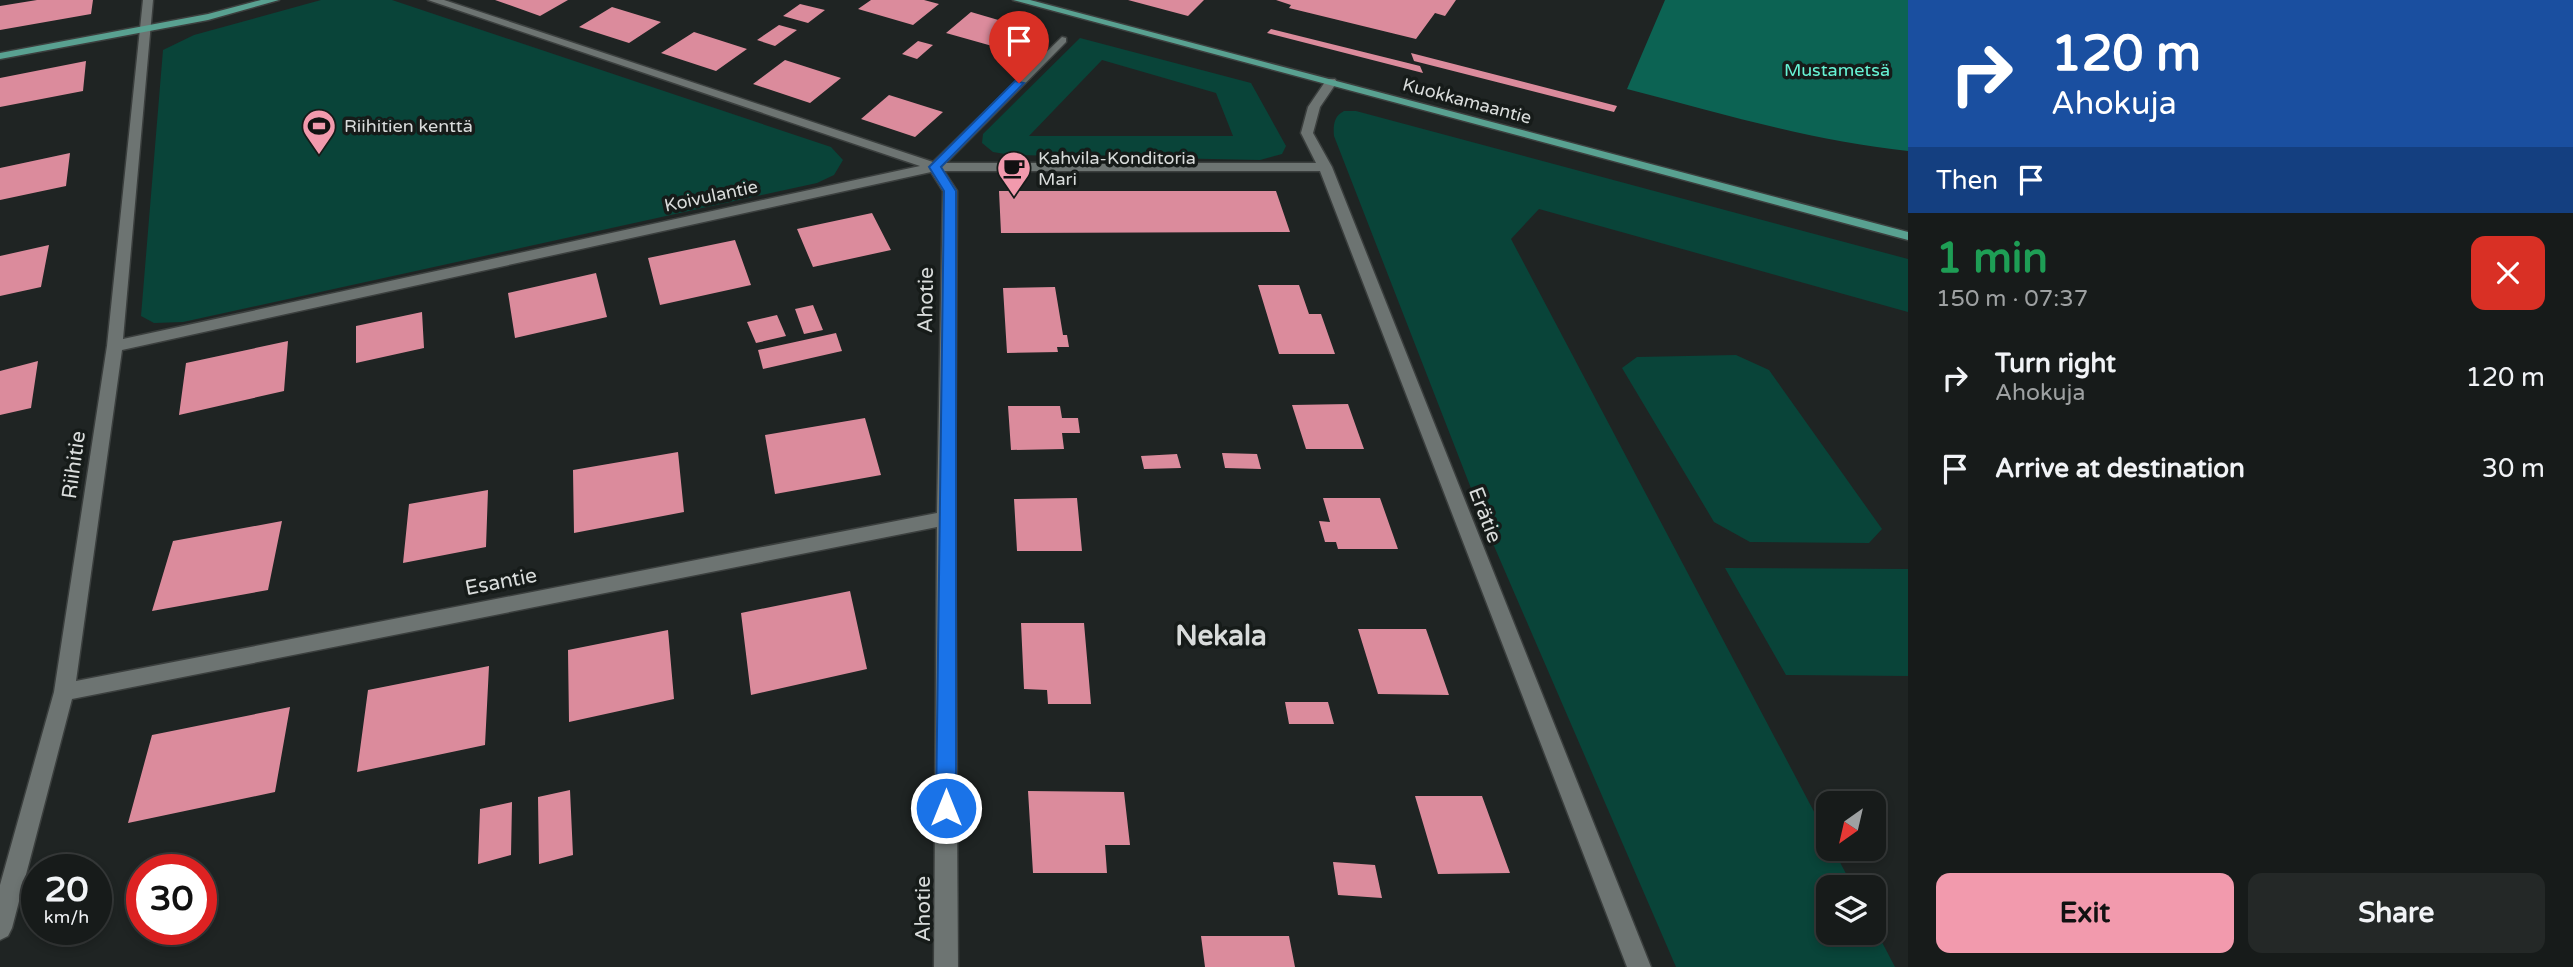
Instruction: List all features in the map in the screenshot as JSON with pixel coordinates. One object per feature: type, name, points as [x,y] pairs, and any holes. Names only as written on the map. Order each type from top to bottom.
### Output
[{"type":"main road","points":[[0,56],[145,29],[274,0]]},
{"type":"main road","name":"Kuokkamaantie","points":[[1018,0],[1908,236]]},
{"type":"street","name":"Riihitie","points":[[0,928],[64,692],[115,346],[148,0]]},
{"type":"street","points":[[433,0],[935,167],[1062,40]]},
{"type":"street","name":"Erätie","points":[[1331,82],[1314,107],[1307,133],[1325,167],[1639,967]]},
{"type":"street","name":"Koivulantie","points":[[115,346],[935,167],[1325,167]]},
{"type":"street","name":"Ahotie","points":[[935,167],[950,191],[946,518],[946,967]]},
{"type":"street","name":"Esantie","points":[[64,692],[946,518]]},
{"type":"green space","points":[[321,0],[392,0],[831,147],[843,160],[834,175],[817,183],[183,322],[154,323],[141,316],[163,50],[194,35]]},
{"type":"green space","name":"Mustametsä","points":[[1665,0],[1908,0],[1908,151],[1801,133],[1627,89]]},
{"type":"green space","points":[[1080,38],[1251,83],[1286,146],[1282,154],[1260,160],[1011,155],[993,152],[982,143],[983,134]],"holes":[[[1102,60],[1216,93],[1233,136],[1029,136]]]},
{"type":"green space","points":[[1344,111],[1356,111],[1908,259],[1908,312],[1539,209],[1511,239],[1816,815],[1816,861],[1839,861],[1847,875],[1816,875],[1816,945],[1883,945],[1895,967],[1676,967],[1488,532],[1334,136],[1338,115]]},
{"type":"green space","points":[[1736,355],[1769,370],[1882,529],[1869,543],[1750,542],[1714,522],[1622,368],[1637,357]]},
{"type":"green space","points":[[1725,568],[1908,569],[1908,676],[1786,675]]},
{"type":"building","points":[[37,0],[93,0],[91,14],[0,30],[0,6]]},
{"type":"building","points":[[495,0],[568,0],[540,16]]},
{"type":"building","points":[[871,0],[924,0],[939,4],[913,25],[858,9]]},
{"type":"building","points":[[1128,0],[1204,0],[1188,16]]},
{"type":"building","points":[[1276,0],[1456,0],[1445,16],[1435,13],[1416,39],[1289,8],[1291,5]]},
{"type":"building","points":[[800,4],[825,10],[808,23],[783,16]]},
{"type":"building","points":[[612,7],[661,22],[629,43],[579,27]]},
{"type":"building","points":[[971,12],[1033,30],[1010,51],[946,33]]},
{"type":"building","points":[[779,25],[797,30],[775,46],[757,40]]},
{"type":"building","points":[[1271,29],[1420,66],[1423,73],[1267,33]]},
{"type":"building","points":[[694,32],[747,49],[716,71],[661,53]]},
{"type":"building","points":[[918,41],[933,45],[917,59],[902,54]]},
{"type":"building","points":[[1411,53],[1617,106],[1614,112],[1414,61]]},
{"type":"building","points":[[785,60],[841,78],[810,103],[753,84]]},
{"type":"building","points":[[86,61],[83,91],[0,107],[0,78]]},
{"type":"building","points":[[889,95],[943,112],[915,137],[861,119]]},
{"type":"building","points":[[70,153],[66,186],[0,200],[0,168]]},
{"type":"building","points":[[999,191],[1276,191],[1290,232],[1001,233]]},
{"type":"building","points":[[872,213],[891,250],[813,267],[797,229]]},
{"type":"building","points":[[735,240],[751,285],[660,305],[648,258]]},
{"type":"building","points":[[49,245],[41,287],[0,296],[0,256]]},
{"type":"building","points":[[596,273],[607,317],[515,338],[508,293]]},
{"type":"building","points":[[1258,285],[1299,285],[1309,314],[1321,314],[1335,354],[1279,354]]},
{"type":"building","points":[[1055,287],[1063,335],[1067,335],[1069,347],[1057,347],[1058,352],[1007,353],[1003,288]]},
{"type":"building","points":[[813,305],[823,330],[804,334],[795,309]]},
{"type":"building","points":[[422,312],[424,348],[356,363],[356,326]]},
{"type":"building","points":[[777,315],[786,336],[756,343],[747,322]]},
{"type":"building","points":[[836,333],[842,351],[763,369],[758,350]]},
{"type":"building","points":[[288,341],[284,391],[179,415],[186,363]]},
{"type":"building","points":[[38,361],[31,408],[0,415],[0,371]]},
{"type":"building","points":[[1348,404],[1364,449],[1306,449],[1292,405]]},
{"type":"building","points":[[1008,406],[1060,406],[1062,418],[1078,418],[1080,433],[1062,433],[1064,449],[1011,450]]},
{"type":"building","points":[[865,418],[881,475],[775,494],[765,435]]},
{"type":"building","points":[[678,452],[684,512],[574,533],[573,470]]},
{"type":"building","points":[[1222,453],[1257,454],[1261,469],[1225,468]]},
{"type":"building","points":[[1177,454],[1181,468],[1144,469],[1141,456]]},
{"type":"building","points":[[488,490],[486,547],[403,563],[409,504]]},
{"type":"building","points":[[1077,498],[1082,551],[1017,551],[1014,499]]},
{"type":"building","points":[[1323,498],[1380,498],[1398,549],[1338,549],[1336,542],[1325,542],[1319,521],[1330,522]]},
{"type":"building","points":[[282,521],[268,590],[152,611],[173,541]]},
{"type":"building","points":[[850,591],[867,669],[751,695],[741,613]]},
{"type":"building","points":[[1021,623],[1084,623],[1091,704],[1048,704],[1047,690],[1024,689]]},
{"type":"building","points":[[1358,629],[1426,629],[1449,695],[1378,694]]},
{"type":"building","points":[[668,630],[674,699],[569,722],[568,650]]},
{"type":"building","points":[[489,666],[485,745],[357,772],[368,690]]},
{"type":"building","points":[[1285,702],[1328,702],[1334,724],[1289,724]]},
{"type":"building","points":[[290,707],[275,792],[128,823],[152,735]]},
{"type":"building","points":[[570,790],[573,855],[539,864],[538,797]]},
{"type":"building","points":[[1028,791],[1124,792],[1130,845],[1105,845],[1107,873],[1033,873]]},
{"type":"building","points":[[1415,796],[1482,796],[1510,873],[1438,874]]},
{"type":"building","points":[[512,802],[511,855],[478,864],[480,809]]},
{"type":"building","points":[[1333,862],[1375,865],[1382,898],[1338,895]]},
{"type":"building","points":[[1201,936],[1289,936],[1295,967],[1205,967]]},
{"type":"place","name":"Riihitien kenttä","points":[[319,156]]},
{"type":"place","name":"Kahvila-Konditoria Mari","points":[[1014,198]]},
{"type":"district","name":"Nekala","points":[[1221,636]]},
{"type":"route","points":[[946,808],[950,191],[935,167],[1019,83]]}]
